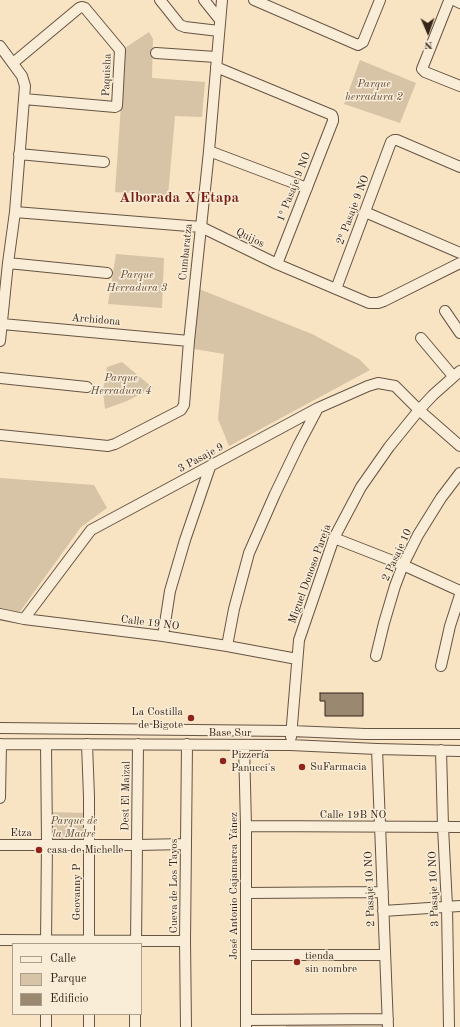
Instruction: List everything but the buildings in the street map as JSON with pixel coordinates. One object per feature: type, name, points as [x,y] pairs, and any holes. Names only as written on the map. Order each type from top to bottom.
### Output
[{"type":"street","points":[[160,0],[180,25],[185,27],[219,31]]},
{"type":"street","points":[[204,0],[220,20]]},
{"type":"street","name":"Cumbaratza","points":[[0,435],[108,446],[181,410],[184,405],[222,0]]},
{"type":"street","points":[[254,0],[358,45],[363,42],[380,0]]},
{"type":"street","points":[[451,0],[422,69],[423,71],[460,86]]},
{"type":"street","points":[[454,0],[460,3]]},
{"type":"street","name":"Paquisha","points":[[13,63],[82,7],[85,8],[120,50],[117,106],[24,99]]},
{"type":"street","points":[[0,46],[22,76],[25,86],[15,212],[0,341]]},
{"type":"street","points":[[156,53],[216,62]]},
{"type":"street","name":"1º Pasaje 9 NO","points":[[216,62],[332,116],[333,118],[277,264]]},
{"type":"street","name":"2º Pasaje 9 NO","points":[[336,289],[391,142],[397,140],[460,167]]},
{"type":"street","points":[[209,151],[307,188]]},
{"type":"street","points":[[19,154],[104,162]]},
{"type":"street","name":"Quijos","points":[[15,212],[201,227],[277,264],[369,303],[384,301],[460,263]]},
{"type":"street","points":[[365,212],[460,253]]},
{"type":"street","points":[[8,263],[107,273]]},
{"type":"street","points":[[445,311],[460,333]]},
{"type":"street","name":"Archidona","points":[[2,324],[189,341]]},
{"type":"street","points":[[421,338],[457,373]]},
{"type":"street","name":"Miguel Donoso Pareja","points":[[290,745],[299,640],[334,538],[361,487],[389,448],[419,410],[457,373]]},
{"type":"street","points":[[0,378],[86,388]]},
{"type":"street","name":"3 Pasaje 9","points":[[24,619],[92,530],[318,408],[368,386],[378,383],[395,386],[419,410],[460,446]]},
{"type":"street","points":[[227,646],[234,608],[249,553],[274,494],[318,408]]},
{"type":"street","points":[[163,636],[170,591],[185,540],[210,467]]},
{"type":"street","name":"2 Pasaje 10","points":[[376,656],[384,623],[403,565],[418,535],[440,498],[460,473]]},
{"type":"street","points":[[334,538],[403,565],[460,591]]},
{"type":"street","points":[[441,666],[450,626],[460,595]]},
{"type":"street","name":"Calle 19 NO","points":[[0,614],[24,619],[163,636],[297,659]]},
{"type":"street","name":"Base Sur","points":[[0,728],[291,731],[365,734],[460,734]]},
{"type":"street","points":[[0,798],[1,744]]},
{"type":"street","name":"Base Sur","points":[[1,744],[290,745],[377,750],[460,751]]},
{"type":"street","points":[[46,744],[46,942]]},
{"type":"street","name":"Geovanny P","points":[[87,744],[89,797],[89,942]]},
{"type":"street","name":"Dest El Maizal","points":[[136,942],[138,744]]},
{"type":"street","name":"Cueva de Los Tayos","points":[[186,1027],[185,941],[188,744]]},
{"type":"street","name":"José Antonio Cajamarca Yánez","points":[[244,745],[246,826],[246,1023]]},
{"type":"street","name":"2 Pasaje 10 NO","points":[[377,750],[388,1023]]},
{"type":"street","name":"3 Pasaje 10 NO","points":[[441,750],[447,906],[449,1027]]},
{"type":"street","name":"Calle 19B NO","points":[[246,826],[460,826]]},
{"type":"street","name":"Etza","points":[[0,845],[186,844]]},
{"type":"street","points":[[246,893],[383,892]]},
{"type":"street","points":[[383,911],[460,906]]},
{"type":"street","points":[[0,940],[46,942],[185,941]]},
{"type":"street","points":[[246,954],[385,955]]},
{"type":"street","points":[[46,1015],[46,1027]]},
{"type":"street","points":[[89,1015],[89,1027]]},
{"type":"street","points":[[135,1015],[135,1027]]},
{"type":"street","points":[[246,1023],[388,1023]]},
{"type":"green space","points":[[149,32],[153,39],[152,78],[205,82],[202,117],[175,116],[168,196],[115,192],[125,48]]},
{"type":"green space","name":"Parque herradura 2","points":[[360,60],[416,83],[400,123],[344,104]]},
{"type":"green space","name":"Parque Herradura 3","points":[[116,254],[164,258],[162,308],[108,304]]},
{"type":"green space","points":[[199,289],[312,334],[359,359],[370,370],[229,446],[218,419],[224,354],[194,349]]},
{"type":"green space","name":"Parque Herradura 4","points":[[122,362],[153,388],[127,401],[105,409],[103,391],[107,367]]},
{"type":"green space","points":[[0,478],[94,485],[107,508],[81,527],[19,613],[0,609]]},
{"type":"green space","name":"Parque de la Madre","points":[[49,812],[89,813],[88,841],[47,841]]},
{"type":"green space","points":[[386,1021],[386,1027],[286,1027],[286,1022]]},
{"type":"place","name":"La Costilla de Bigote","points":[[191,718]]},
{"type":"place","name":"Pizzería Panucci's","points":[[223,761]]},
{"type":"place","name":"SuFarmacia","points":[[302,767]]},
{"type":"place","name":"casa de Michelle","points":[[39,850]]},
{"type":"place","name":"tienda sin nombre","points":[[297,962]]},
{"type":"district","name":"Alborada X Etapa","points":[[179,198]]}]
